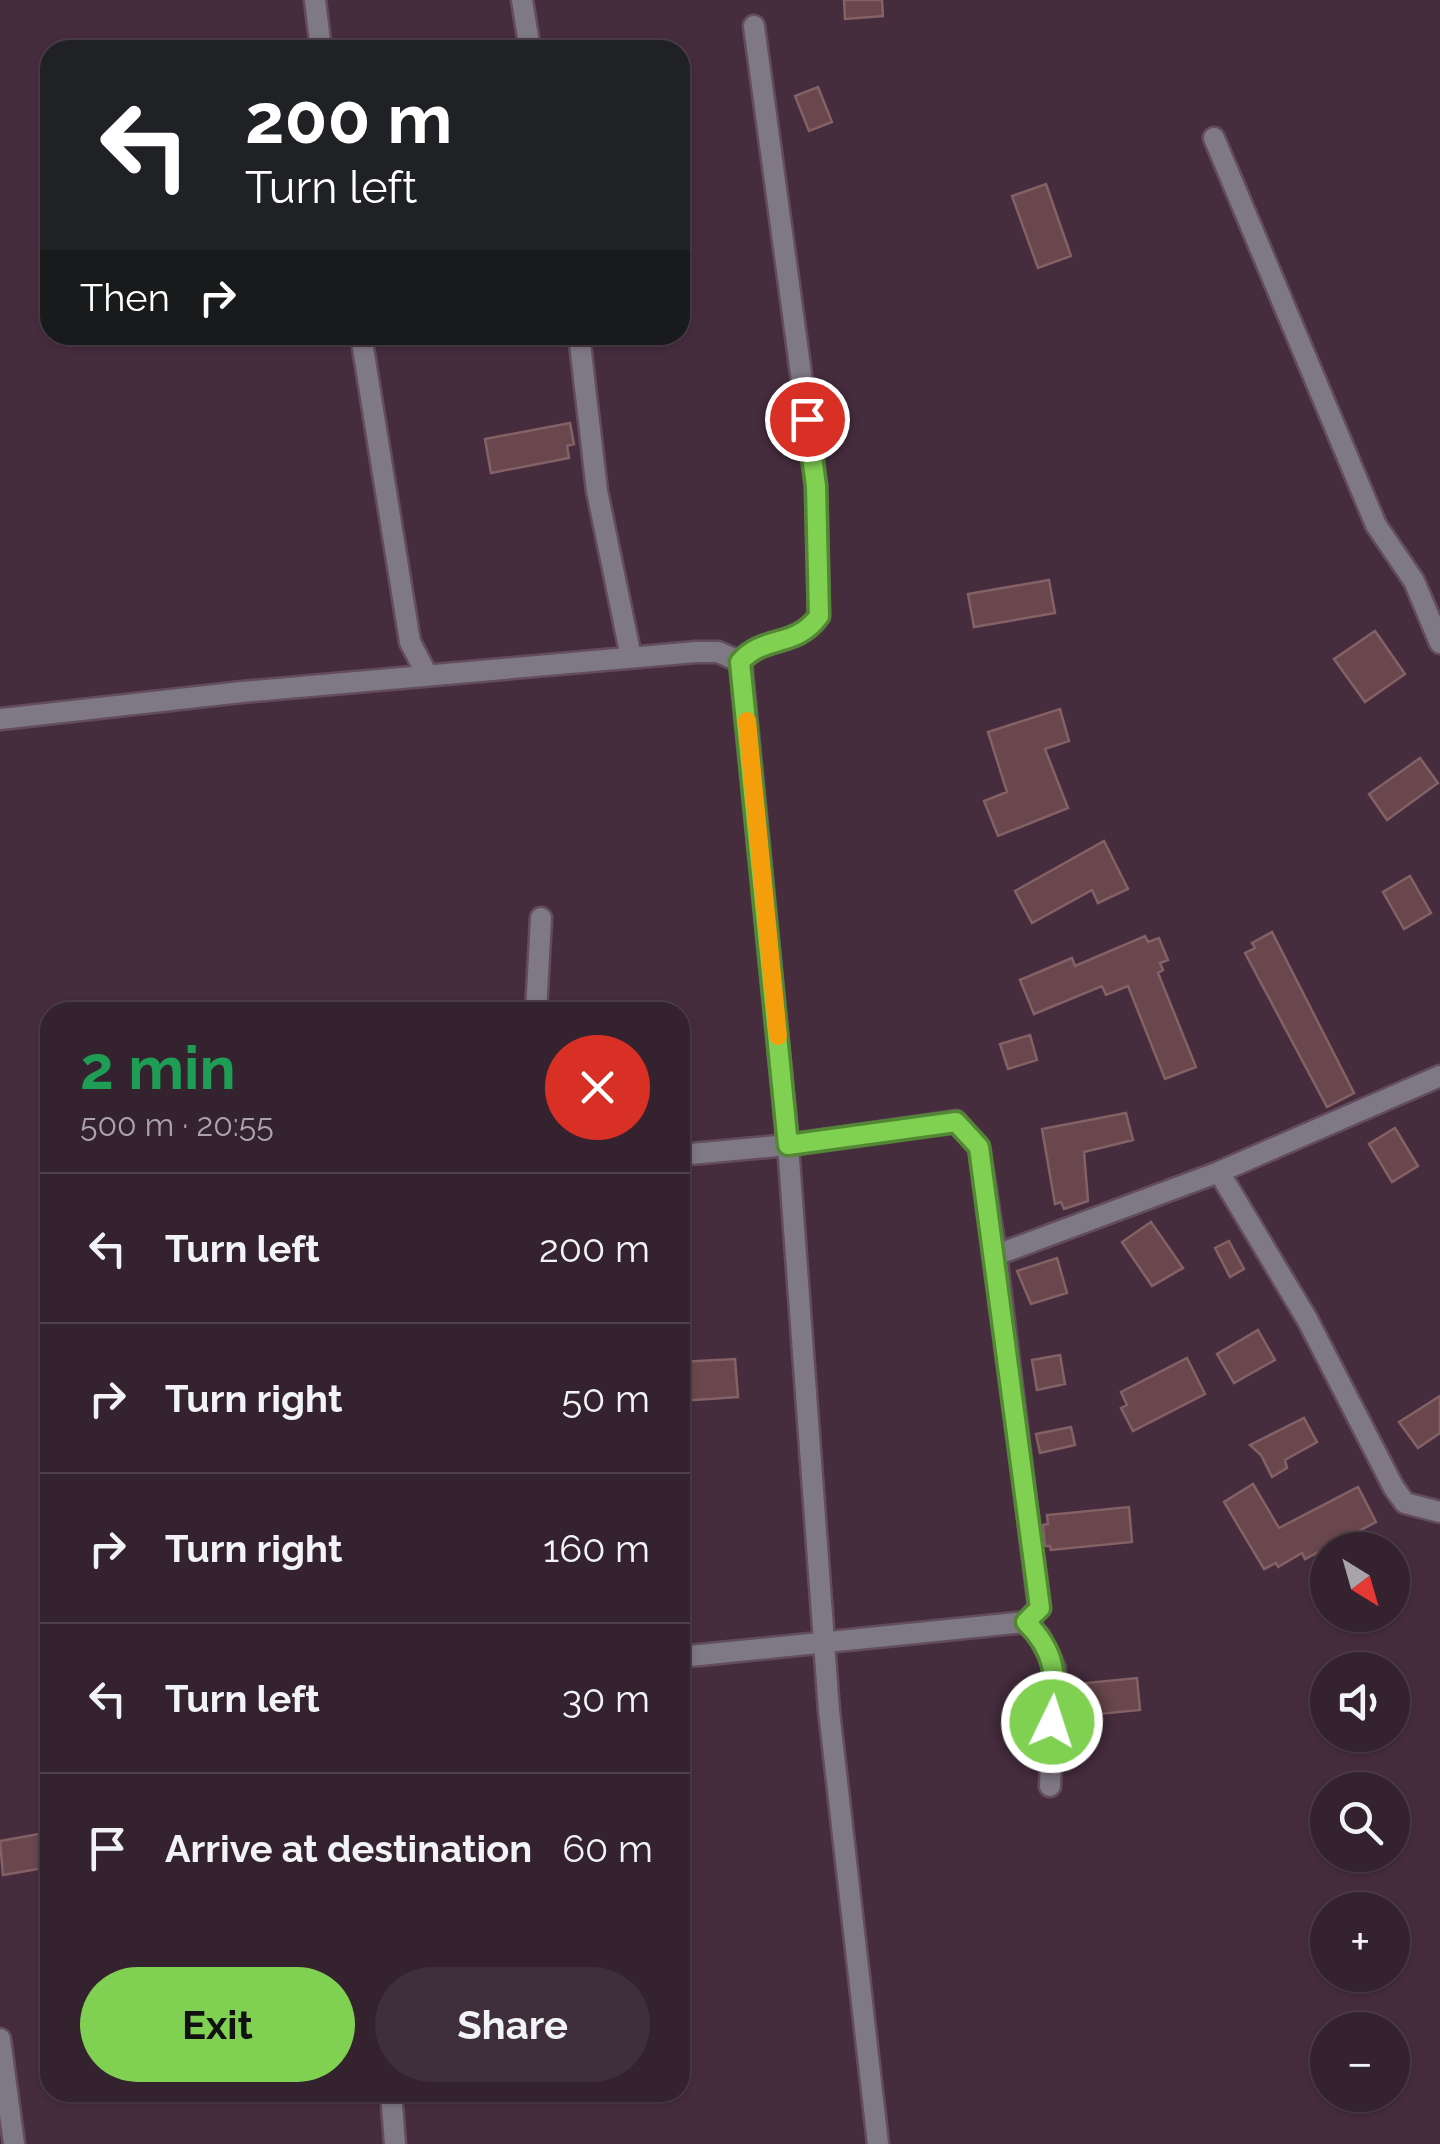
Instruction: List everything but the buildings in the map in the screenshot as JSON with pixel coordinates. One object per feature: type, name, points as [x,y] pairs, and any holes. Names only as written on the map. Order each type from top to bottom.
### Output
[{"type":"street","points":[[315,0],[320,40]]},
{"type":"street","points":[[522,0],[528,40]]},
{"type":"street","points":[[754,26],[816,486],[819,616],[799,637],[762,644],[740,662],[788,1145],[824,1640],[878,2144]]},
{"type":"street","points":[[1214,138],[1376,526],[1414,582],[1440,643]]},
{"type":"street","points":[[364,345],[410,642],[427,676]]},
{"type":"street","points":[[580,345],[597,491],[631,658]]},
{"type":"street","points":[[0,718],[631,658],[718,652],[740,662]]},
{"type":"street","points":[[537,1002],[541,918]]},
{"type":"street","points":[[996,1255],[1219,1172],[1440,1076]]},
{"type":"street","points":[[690,1155],[956,1122],[979,1147],[1040,1608],[1026,1622],[690,1655]]},
{"type":"street","points":[[1219,1172],[1307,1319],[1394,1488],[1405,1503],[1440,1512]]},
{"type":"street","points":[[1026,1622],[1040,1636],[1056,1668],[1050,1786]]},
{"type":"street","points":[[0,2040],[5,2120],[14,2144]]},
{"type":"street","points":[[392,2102],[395,2144]]},
{"type":"slow traffic","points":[[747,721],[778,1036]]},
{"type":"route","points":[[807,419],[816,486],[819,616],[799,637],[762,644],[740,662],[788,1145],[956,1122],[979,1147],[1040,1608],[1026,1622],[1040,1636],[1056,1668],[1052,1722]]}]
